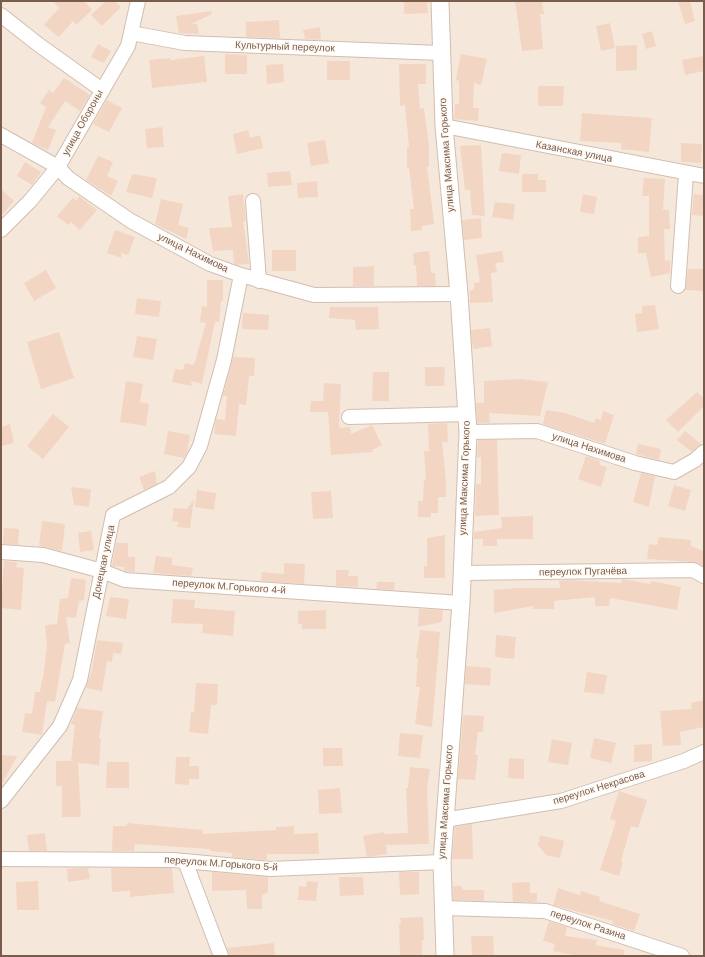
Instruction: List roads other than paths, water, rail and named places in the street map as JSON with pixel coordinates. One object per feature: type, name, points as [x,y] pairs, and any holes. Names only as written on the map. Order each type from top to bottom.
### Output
[{"type":"street","name":"улица Обороны","points":[[1,230],[30,202],[58,167],[128,46],[138,1]]},
{"type":"street","name":"улица Максима Горького","points":[[440,1],[444,126],[459,294],[468,432],[461,603],[442,862],[445,956]]},
{"type":"street","points":[[1,15],[38,45],[102,90]]},
{"type":"street","name":"Культурный переулок","points":[[131,33],[185,43],[441,53]]},
{"type":"street","name":"Казанская улица","points":[[444,126],[686,174],[704,176]]},
{"type":"street","name":"улица Нахимова","points":[[1,135],[58,167],[68,178],[132,221],[210,264],[241,275],[314,295],[459,294]]},
{"type":"street","points":[[678,286],[686,174]]},
{"type":"street","points":[[253,201],[259,281]]},
{"type":"street","name":"Донецкая улица","points":[[1,801],[60,726],[80,680],[113,515],[170,487],[189,467],[200,446],[224,360],[241,275]]},
{"type":"street","points":[[349,416],[467,414]]},
{"type":"street","name":"улица Нахимова","points":[[468,432],[537,431],[635,463],[674,472],[695,460],[704,452]]},
{"type":"street","name":"переулок М.Горького 4-й","points":[[1,552],[43,554],[102,570],[125,580],[461,603]]},
{"type":"street","name":"переулок Пугачёва","points":[[462,573],[693,570],[704,576]]},
{"type":"street","name":"переулок Некрасова","points":[[444,820],[561,801],[684,761],[704,752]]},
{"type":"street","name":"переулок М.Горького 5-й","points":[[1,859],[185,861],[270,869],[442,862]]},
{"type":"street","points":[[185,861],[220,956]]},
{"type":"street","name":"переулок Разина","points":[[443,908],[545,911],[682,956]]}]
